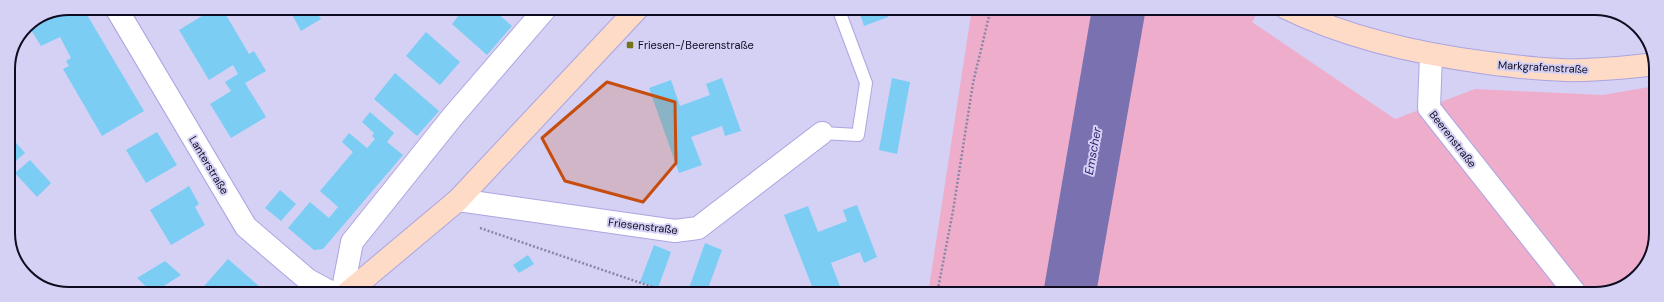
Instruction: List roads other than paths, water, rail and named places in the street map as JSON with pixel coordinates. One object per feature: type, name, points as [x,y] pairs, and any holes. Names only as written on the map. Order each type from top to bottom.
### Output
[{"type":"main road","points":[[354,287],[458,200],[631,15]]},
{"type":"main road","points":[[1304,15],[1352,34],[1431,55]]},
{"type":"main road","name":"Markgrafenstraße","points":[[1431,55],[1500,65],[1547,69],[1585,70],[1649,65]]},
{"type":"street","name":"Lanterstraße","points":[[120,15],[246,227],[308,280],[321,287]]},
{"type":"street","points":[[343,287],[352,242],[453,116],[540,15]]},
{"type":"street","name":"Beerenstraße","points":[[1431,55],[1429,108],[1570,287]]},
{"type":"street","name":"Friesenstraße","points":[[458,200],[675,232],[688,230],[698,228],[822,133]]},
{"type":"lane","points":[[822,133],[858,135],[866,83],[841,15]]},
{"type":"water","name":"Emscher","points":[[1091,15],[1145,15],[1097,287],[1044,287]]},
{"type":"place","name":"Friesen-/Beerenstraße","points":[[630,45]]}]
